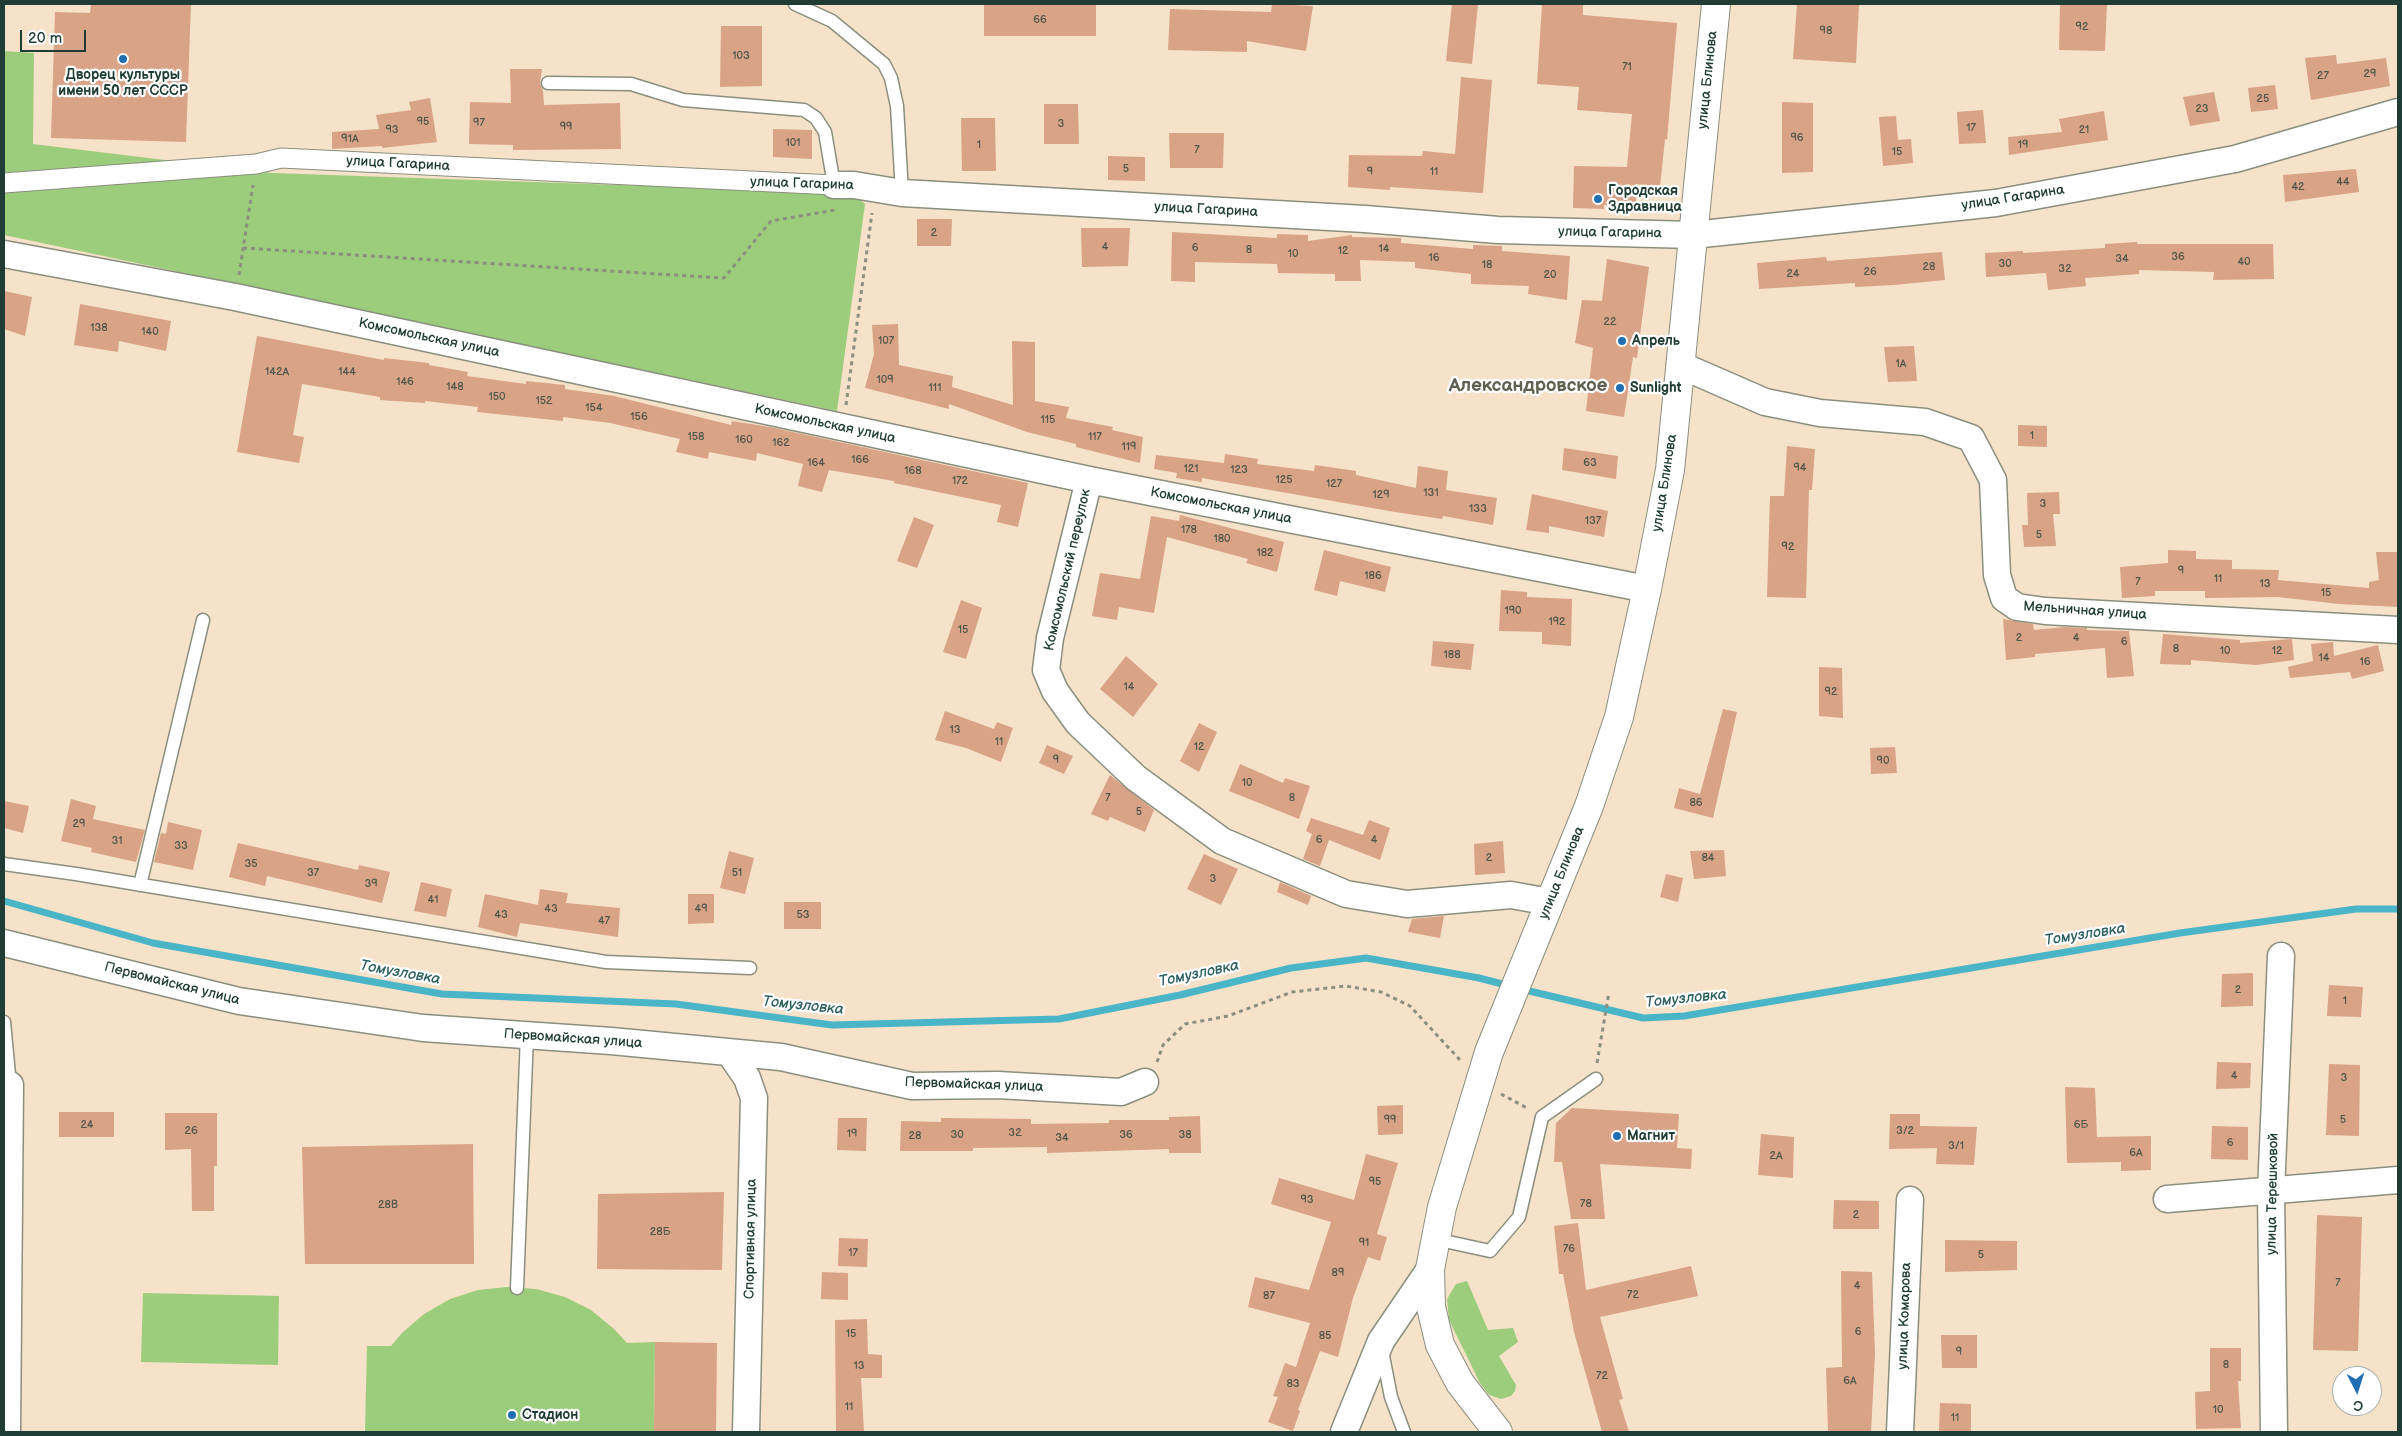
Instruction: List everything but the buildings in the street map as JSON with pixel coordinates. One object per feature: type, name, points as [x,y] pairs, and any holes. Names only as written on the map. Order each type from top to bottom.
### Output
[{"type":"main road","name":"улица Блинова","points":[[1480,1082],[1489,1052],[1588,806],[1619,717],[1647,590],[1670,470],[1716,4]]},
{"type":"main road","points":[[1480,1082],[1442,1207],[1430,1269],[1431,1306],[1440,1345],[1460,1383],[1498,1432]]},
{"type":"street","name":"улица Гагарина","points":[[4,183],[256,164],[281,158],[838,197],[854,185],[902,193],[1355,218],[1498,230],[1693,235],[1996,203],[2235,159],[2398,112]]},
{"type":"street","name":"Комсомольская улица","points":[[4,254],[235,297],[1088,480],[1647,590]]},
{"type":"street","name":"Мельничная улица","points":[[1680,365],[1765,402],[1820,413],[1925,422],[1971,438],[1993,480],[1997,575],[2004,598],[2017,607],[2045,611],[2398,630]]},
{"type":"street","name":"Комсомольский переулок","points":[[1088,480],[1050,638],[1046,670],[1055,691],[1078,723],[1136,778],[1222,841],[1346,894],[1407,904],[1511,895],[1550,902]]},
{"type":"street","name":"Первомайская улица","points":[[4,943],[239,1002],[424,1028],[780,1057],[912,1086],[998,1085],[1121,1092],[1145,1082]]},
{"type":"street","name":"улица Терешковой","points":[[2274,1432],[2271,1192],[2282,956]]},
{"type":"street","name":"Спортивная улица","points":[[729,1052],[747,1078],[754,1098],[746,1432]]},
{"type":"street","points":[[7,1432],[10,1084]]},
{"type":"street","points":[[2167,1199],[2271,1192],[2398,1180]]},
{"type":"street","name":"улица Комарова","points":[[1900,1432],[1910,1200]]},
{"type":"street","points":[[1344,1432],[1380,1341],[1430,1269]]},
{"type":"lane","points":[[795,4],[832,21],[884,64],[890,78],[897,106],[902,193]]},
{"type":"lane","points":[[548,83],[632,84],[683,100],[804,110],[816,118],[825,132],[838,197]]},
{"type":"lane","points":[[140,885],[203,620]]},
{"type":"lane","points":[[4,864],[606,962],[750,968]]},
{"type":"lane","points":[[4,1022],[10,1084]]},
{"type":"lane","points":[[517,1288],[527,1035]]},
{"type":"lane","points":[[1436,1239],[1490,1251],[1519,1217],[1542,1117],[1596,1079]]},
{"type":"lane","points":[[1380,1341],[1391,1397],[1404,1432]]},
{"type":"path","points":[[235,297],[256,164]]},
{"type":"path","points":[[843,428],[875,190]]},
{"type":"path","points":[[243,248],[724,278],[771,221],[838,197]]},
{"type":"path","points":[[1145,1082],[1157,1063],[1163,1045],[1185,1024],[1228,1016],[1292,992],[1346,986],[1381,992],[1410,1006],[1480,1082],[1542,1117]]},
{"type":"path","points":[[1598,1054],[1609,992]]},
{"type":"green space","points":[[4,51],[34,53],[33,144],[272,173],[853,193],[865,204],[837,411],[4,235]]},
{"type":"green space","points":[[1467,1281],[1488,1330],[1513,1328],[1518,1342],[1499,1356],[1516,1385],[1515,1391],[1511,1396],[1501,1399],[1489,1395],[1480,1383],[1449,1320],[1447,1299],[1456,1284]]},
{"type":"green space","points":[[507,1287],[536,1289],[565,1297],[591,1310],[614,1329],[627,1343],[655,1342],[654,1432],[365,1432],[367,1346],[391,1346],[402,1333],[424,1314],[450,1299],[478,1290]]},
{"type":"green space","points":[[143,1293],[279,1296],[278,1365],[141,1362]]},
{"type":"waterway","name":"Томузловка","points":[[4,901],[153,943],[442,994],[676,1004],[832,1025],[1059,1019],[1180,995],[1291,968],[1366,958],[1479,978],[1510,986]]},
{"type":"waterway","name":"Томузловка","points":[[1521,989],[1643,1018],[1684,1016],[2180,933],[2356,909],[2398,909]]},
{"type":"place","name":"Дворец культуры имени 50 лет СССР","points":[[123,59]]},
{"type":"place","name":"Городская Здравница","points":[[1598,199]]},
{"type":"place","name":"Апрель","points":[[1622,341]]},
{"type":"place","name":"Sunlight","points":[[1620,388]]},
{"type":"place","name":"Магнит","points":[[1617,1136]]},
{"type":"place","name":"Стадион","points":[[512,1415]]},
{"type":"district","name":"Александровское","points":[[1528,386]]}]
